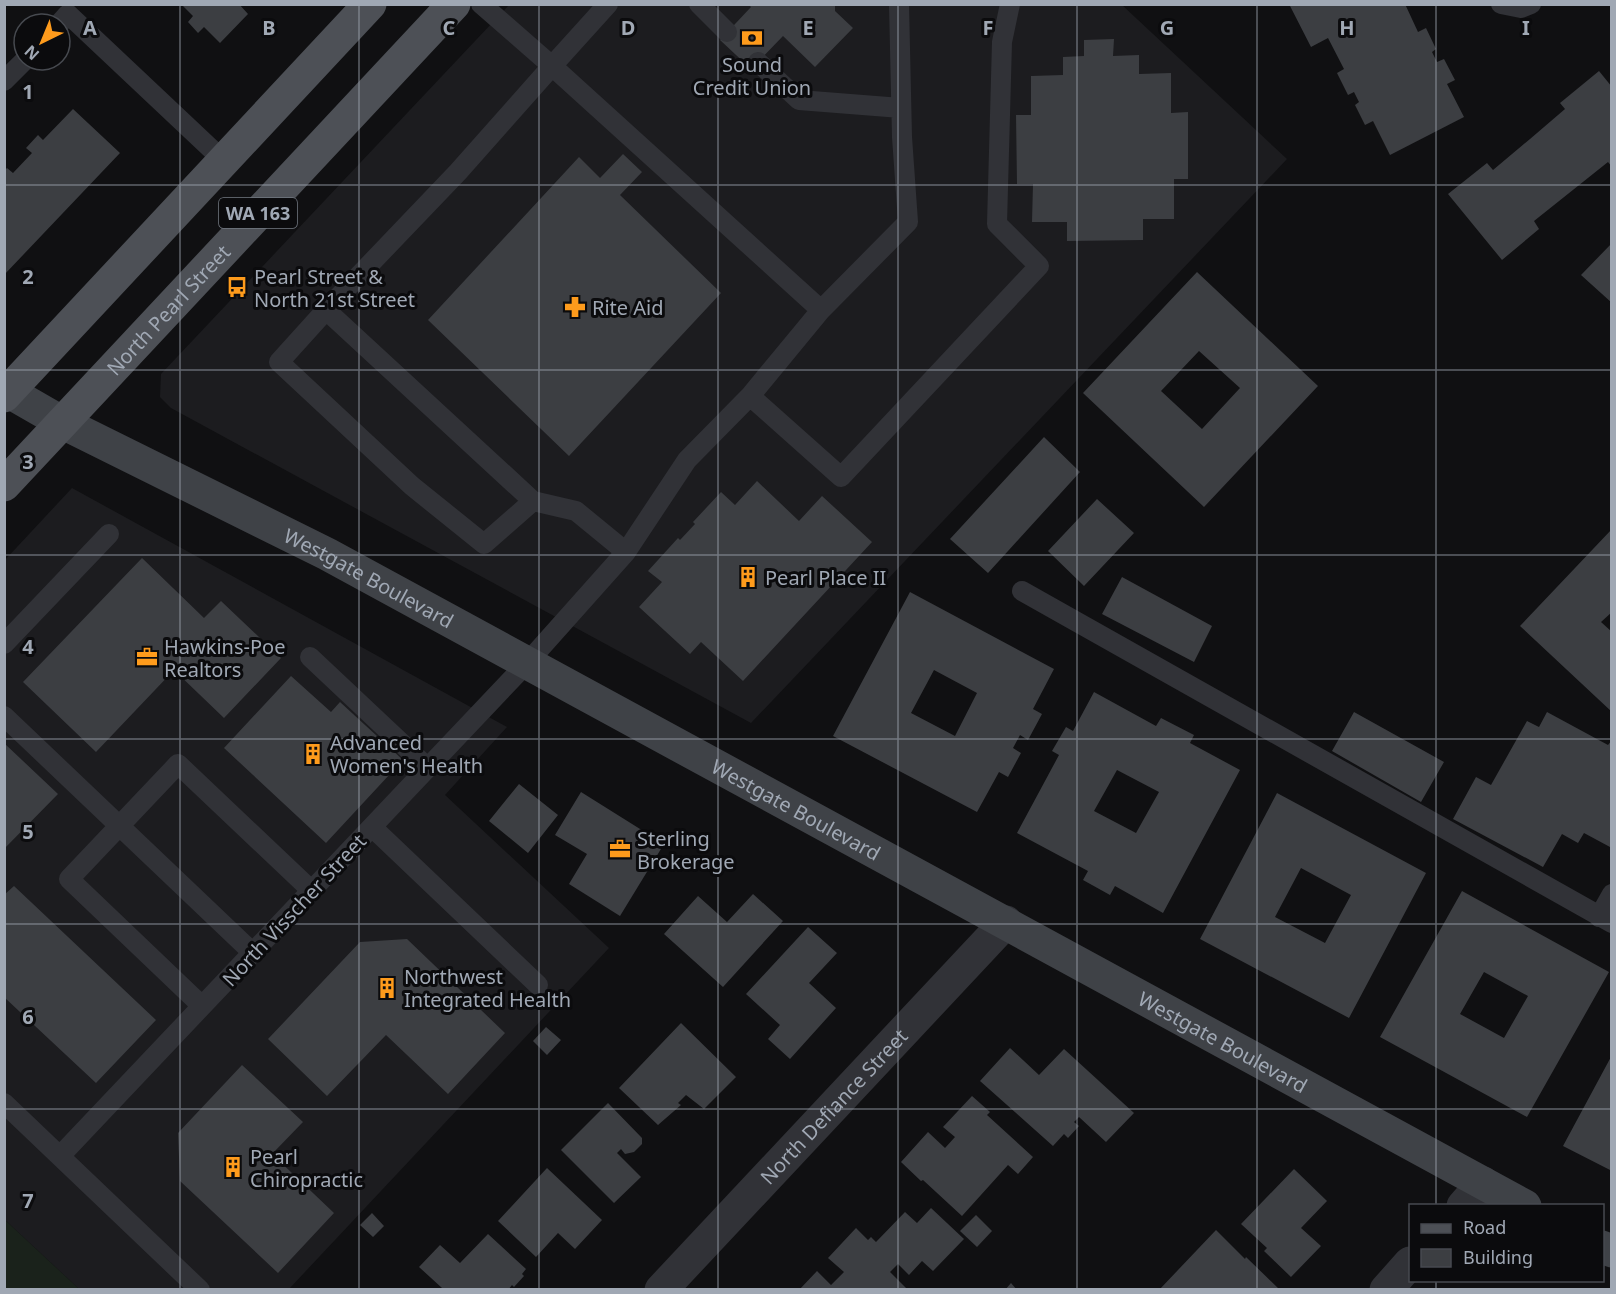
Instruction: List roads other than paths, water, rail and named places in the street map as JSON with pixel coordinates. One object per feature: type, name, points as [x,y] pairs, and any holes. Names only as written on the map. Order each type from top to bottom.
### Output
[{"type":"main road","name":"WA 163","points":[[6,392],[370,4]]},
{"type":"main road","name":"North Pearl Street","points":[[4,485],[454,4]]},
{"type":"street","name":"Westgate Boulevard","points":[[6,392],[63,423],[327,554],[1006,922],[1473,1194],[1516,1204]]},
{"type":"street","name":"North Defiance Street","points":[[661,1290],[1006,922]]},
{"type":"street","points":[[1386,1290],[1409,1264]]},
{"type":"lane","points":[[481,4],[821,310]]},
{"type":"lane","points":[[533,501],[484,544],[412,486],[279,362],[458,172],[608,4]]},
{"type":"lane","points":[[699,4],[727,32]]},
{"type":"lane","name":"North Visscher Street","points":[[60,1156],[528,663],[626,552],[687,459],[750,396],[821,310],[908,222],[901,108],[899,4]]},
{"type":"lane","points":[[750,396],[841,477],[1039,267],[997,224],[1002,42],[1010,4]]},
{"type":"lane","points":[[1501,4],[1521,8],[1530,4]]},
{"type":"lane","points":[[72,18],[224,161]]},
{"type":"lane","points":[[758,62],[799,100],[901,108]]},
{"type":"lane","points":[[326,310],[533,501],[576,511],[626,552]]},
{"type":"lane","points":[[4,645],[109,534]]},
{"type":"lane","points":[[1022,591],[1605,920],[1611,894]]},
{"type":"lane","points":[[310,657],[428,768]]},
{"type":"lane","points":[[4,716],[253,952]]},
{"type":"lane","points":[[202,1006],[69,879],[178,764],[312,891]]},
{"type":"lane","points":[[372,827],[538,985]]},
{"type":"lane","points":[[4,1103],[200,1290]]},
{"type":"place","name":"Sound Credit Union","points":[[752,38]]},
{"type":"place","name":"Pearl Street & North 21st Street","points":[[237,287]]},
{"type":"place","name":"Rite Aid","points":[[575,307]]},
{"type":"place","name":"Pearl Place II","points":[[748,577]]},
{"type":"place","name":"Hawkins-Poe Realtors","points":[[147,657]]},
{"type":"place","name":"Advanced Women's Health","points":[[313,754]]},
{"type":"place","name":"Sterling Brokerage","points":[[620,849]]},
{"type":"place","name":"Northwest Integrated Health","points":[[387,988]]},
{"type":"place","name":"Pearl Chiropractic","points":[[233,1167]]}]
